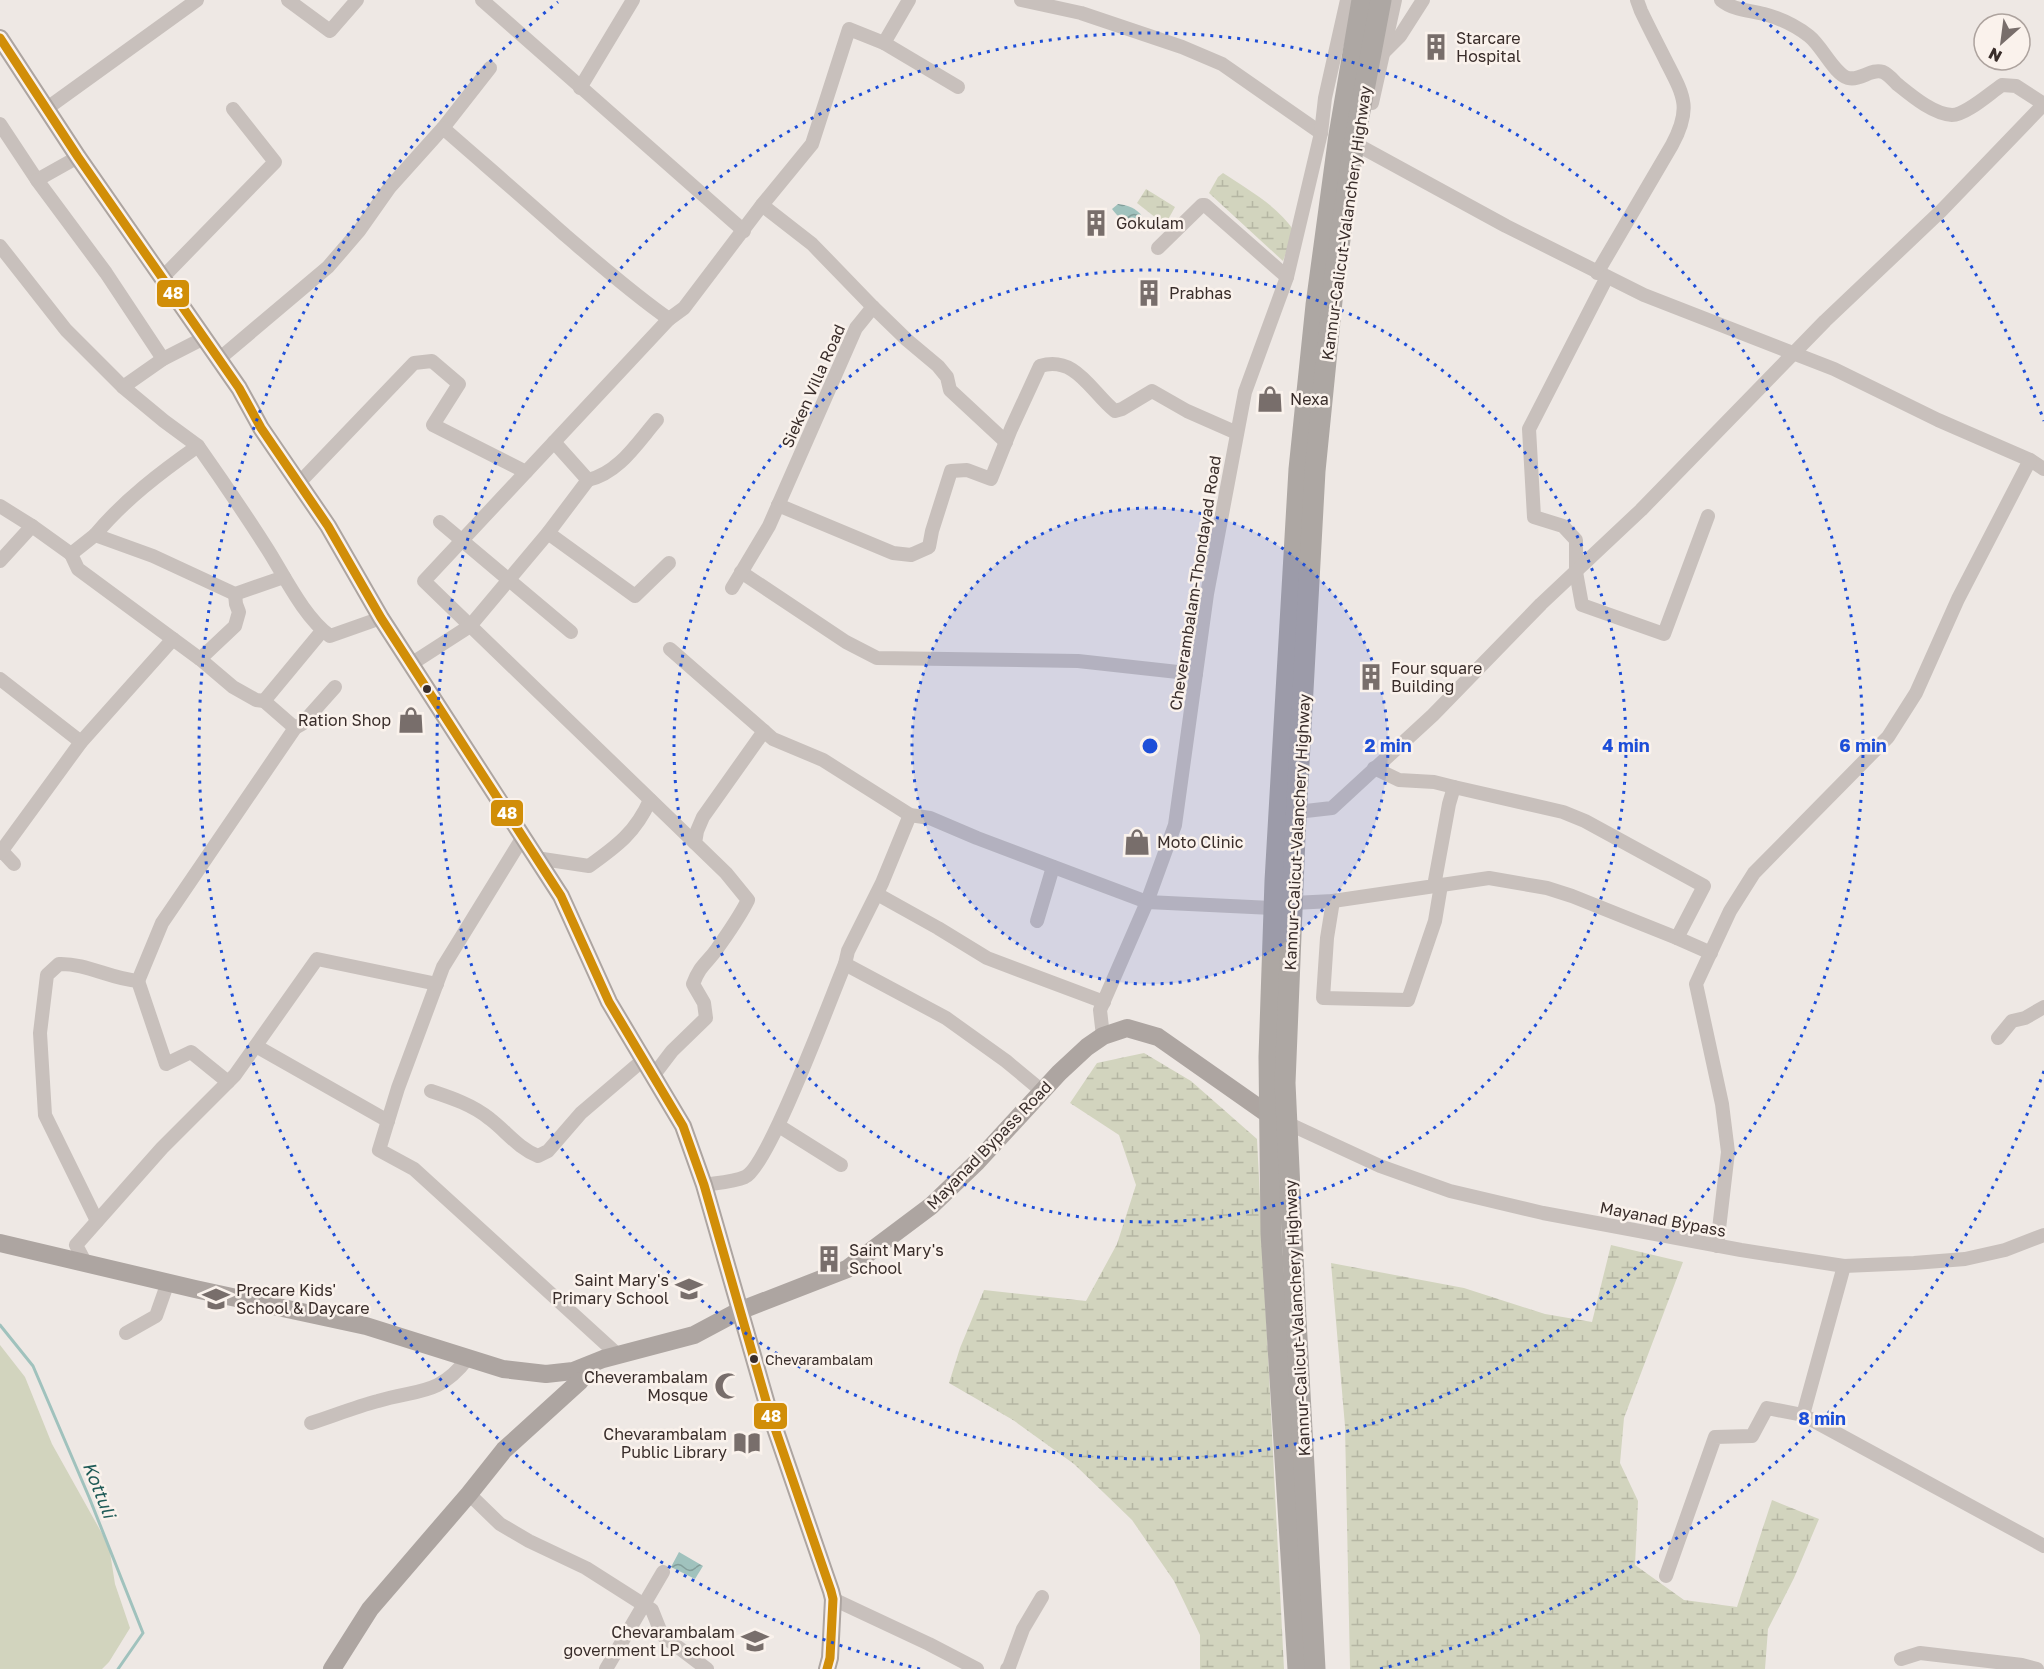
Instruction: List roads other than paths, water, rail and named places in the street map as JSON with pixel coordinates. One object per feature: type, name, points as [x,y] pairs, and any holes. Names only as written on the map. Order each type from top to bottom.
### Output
[{"type":"highway","name":"Kannur-Calicut-Valanchery Highway","points":[[1298,1669],[1271,1233],[1278,1119],[1285,1083],[1284,906],[1299,468],[1316,305],[1337,146],[1362,0]]},
{"type":"highway","name":"Kannur-Calicut-Valanchery Highway","points":[[1284,906],[1297,812],[1315,471],[1330,309],[1354,143],[1381,0]]},
{"type":"highway","name":"Kannur-Calicut-Valanchery Highway","points":[[1278,1119],[1316,1669]]},
{"type":"main road","points":[[0,38],[78,157],[239,388],[261,428],[328,526],[381,618],[561,896],[609,1002],[683,1126],[704,1185],[769,1411],[833,1599],[830,1658],[827,1669]]},
{"type":"main road","name":"Mayanad Bypass Road","points":[[0,1242],[86,1264],[366,1326],[503,1369],[546,1374],[573,1371],[582,1374],[611,1357],[694,1335],[740,1311],[847,1269],[931,1206],[977,1162],[1042,1091],[1087,1047],[1103,1036],[1127,1028],[1158,1037],[1278,1119]]},
{"type":"main road","points":[[332,1669],[369,1609],[504,1450],[582,1374]]},
{"type":"street","points":[[46,109],[197,0]]},
{"type":"street","points":[[288,0],[330,31],[357,0]]},
{"type":"street","points":[[482,0],[744,231]]},
{"type":"street","points":[[580,88],[633,0]]},
{"type":"street","points":[[885,43],[909,0]]},
{"type":"street","points":[[1021,0],[1081,13],[1182,47],[1222,64],[1321,133]]},
{"type":"street","name":"Cheverambalam-Thondayad Road","points":[[1103,1036],[1100,1010],[1147,902],[1174,825],[1207,594],[1245,392],[1287,277],[1321,133],[1325,98],[1347,0]]},
{"type":"street","points":[[1395,0],[1367,125],[1354,143],[1506,226],[1602,275],[1669,306],[1834,369],[1938,420],[2030,460],[2044,469]]},
{"type":"street","points":[[1383,54],[1400,36],[1423,0]]},
{"type":"street","points":[[1637,0],[1682,91],[1681,128],[1602,275],[1529,429],[1534,517],[1563,526],[1576,540],[1576,572],[1582,605],[1664,634],[1708,516]]},
{"type":"street","points":[[1297,812],[1332,808],[1433,715],[1541,604],[1641,510],[1834,313],[1941,211],[2044,104],[2016,86],[2002,85],[1962,113],[1945,114],[1925,105],[1884,72],[1874,72],[1850,79],[1840,74],[1823,50],[1809,36],[1765,14],[1729,6],[1721,0]]},
{"type":"street","points":[[653,1076],[672,1051],[706,1018],[704,1003],[693,984],[706,959],[715,951],[740,917],[748,900],[726,873],[424,580],[669,319],[684,308],[762,205],[812,144],[849,29],[885,43],[958,87]]},
{"type":"street","points":[[219,359],[328,267],[359,231],[390,187],[443,128],[490,68]]},
{"type":"street","points":[[162,278],[275,162],[232,109]]},
{"type":"street","points":[[0,124],[37,180],[106,273],[163,359]]},
{"type":"street","points":[[443,128],[603,267],[639,295],[644,302],[669,319]]},
{"type":"street","points":[[37,180],[78,157]]},
{"type":"street","points":[[762,205],[812,244],[907,340],[938,366],[947,377],[950,390],[1006,442]]},
{"type":"street","points":[[1158,248],[1202,205],[1205,205],[1287,277]]},
{"type":"street","points":[[0,246],[66,330],[123,387],[198,446],[234,496],[295,594],[322,631],[330,636],[381,618]]},
{"type":"street","name":"Sieken Villa Road","points":[[732,588],[766,533],[856,327],[873,307]]},
{"type":"street","points":[[123,387],[163,359],[204,338]]},
{"type":"street","points":[[299,483],[414,363],[432,361],[459,384],[433,425],[526,472]]},
{"type":"street","points":[[778,505],[893,553],[911,555],[929,547],[951,471],[967,470],[991,479],[1040,366],[1048,363],[1060,363],[1074,369],[1115,411],[1152,391],[1187,411],[1238,433]]},
{"type":"street","points":[[411,664],[470,626],[548,533],[588,480],[600,478],[615,468],[657,420]]},
{"type":"street","points":[[554,442],[588,480]]},
{"type":"street","points":[[71,554],[95,535],[113,513],[167,468],[198,446]]},
{"type":"street","points":[[1717,1246],[1728,1152],[1722,1104],[1696,984],[1730,910],[1754,873],[1888,737],[1916,693],[1972,570],[2030,460]]},
{"type":"street","points":[[0,506],[71,554],[78,569],[200,659],[233,687],[256,700],[264,701],[295,728]]},
{"type":"street","points":[[440,522],[571,632]]},
{"type":"street","points":[[0,561],[32,526]]},
{"type":"street","points":[[548,533],[635,597],[669,563]]},
{"type":"street","points":[[95,535],[153,556],[235,594],[284,577]]},
{"type":"street","points":[[741,572],[846,642],[877,658],[1078,661],[1196,674]]},
{"type":"street","points":[[200,659],[235,626],[239,612],[235,594]]},
{"type":"street","points":[[264,701],[322,631]]},
{"type":"street","points":[[14,864],[1,851],[81,742],[173,639]]},
{"type":"street","points":[[670,649],[773,739],[823,760],[910,815],[930,818],[1147,902],[1284,906],[1489,878],[1547,888],[1584,900],[1711,953]]},
{"type":"street","points":[[0,679],[81,742]]},
{"type":"street","points":[[228,1082],[191,1052],[166,1064],[138,981],[162,924],[295,728],[302,724],[335,687]]},
{"type":"street","points":[[695,843],[703,818],[764,730]]},
{"type":"street","points":[[1374,768],[1399,780],[1434,782],[1563,812],[1585,820],[1645,852],[1704,886],[1677,938]]},
{"type":"street","points":[[1333,901],[1323,998],[1408,1000],[1435,921],[1449,804],[1454,787]]},
{"type":"street","points":[[536,858],[589,866],[620,845],[642,819],[650,800]]},
{"type":"street","points":[[704,1185],[746,1177],[754,1168],[778,1126],[845,964],[848,951],[877,894],[910,815]]},
{"type":"street","points":[[523,837],[443,967],[398,1088],[379,1150],[414,1169],[611,1357]]},
{"type":"street","points":[[1037,921],[1053,867]]},
{"type":"street","points":[[877,894],[987,958],[1104,1002]]},
{"type":"street","points":[[86,1264],[76,1245],[162,1148],[228,1082],[317,959],[437,984]]},
{"type":"street","points":[[97,1221],[45,1115],[40,1033],[47,975],[59,964],[72,963],[127,980],[138,981]]},
{"type":"street","points":[[845,964],[946,1018],[1006,1061],[1042,1091]]},
{"type":"street","points":[[1998,1038],[2012,1021],[2025,1018],[2044,1007]]},
{"type":"street","points":[[256,1046],[388,1121]]},
{"type":"street","points":[[431,1091],[472,1107],[492,1120],[510,1139],[538,1156],[548,1151],[581,1113],[643,1060]]},
{"type":"street","name":"Mayanad Bypass","points":[[1278,1119],[1380,1166],[1450,1191],[1543,1213],[1717,1246],[1845,1266],[1965,1259],[2006,1250],[2044,1235]]},
{"type":"street","points":[[778,1126],[841,1165]]},
{"type":"street","points":[[1803,1415],[1845,1266]]},
{"type":"street","points":[[126,1333],[156,1316],[168,1282]]},
{"type":"street","points":[[311,1424],[379,1400],[412,1395],[441,1385],[459,1370],[468,1358]]},
{"type":"street","points":[[1666,1576],[1715,1437],[1752,1436],[1767,1408],[1803,1415],[2044,1546]]},
{"type":"street","points":[[469,1494],[500,1524],[529,1541],[586,1568],[652,1610],[662,1635],[707,1669]]},
{"type":"street","points":[[606,1669],[663,1572]]},
{"type":"street","points":[[1007,1669],[1023,1629],[1042,1597]]},
{"type":"street","points":[[833,1599],[977,1669]]},
{"type":"street","points":[[1901,1659],[1920,1653],[2022,1665],[2037,1669]]},
{"type":"water","points":[[1118,204],[1137,211],[1142,216],[1141,222],[1133,225],[1123,220],[1112,209]]},
{"type":"water","points":[[679,1552],[703,1566],[695,1579],[671,1567]]},
{"type":"waterway","name":"Kottuli","points":[[0,1325],[33,1366],[89,1497],[143,1633],[118,1669]]},
{"type":"place","name":"Starcare Hospital","points":[[1436,47]]},
{"type":"place","name":"Gokulam","points":[[1096,223]]},
{"type":"place","name":"Prabhas","points":[[1149,293]]},
{"type":"place","name":"Nexa","points":[[1270,399]]},
{"type":"place","name":"Four square Building","points":[[1371,677]]},
{"type":"place","name":"Ration Shop","points":[[411,720]]},
{"type":"place","name":"Moto Clinic","points":[[1137,842]]},
{"type":"place","name":"Saint Mary's School","points":[[829,1259]]},
{"type":"place","name":"Saint Mary's Primary School","points":[[689,1289]]},
{"type":"place","name":"Precare Kids' School & Daycare","points":[[216,1299]]},
{"type":"place","name":"Chevarambalam","points":[[754,1359]]},
{"type":"place","name":"Cheverambalam Mosque","points":[[728,1386]]},
{"type":"place","name":"Chevarambalam Public Library","points":[[747,1443]]},
{"type":"place","name":"Chevarambalam government LP school","points":[[755,1641]]}]
